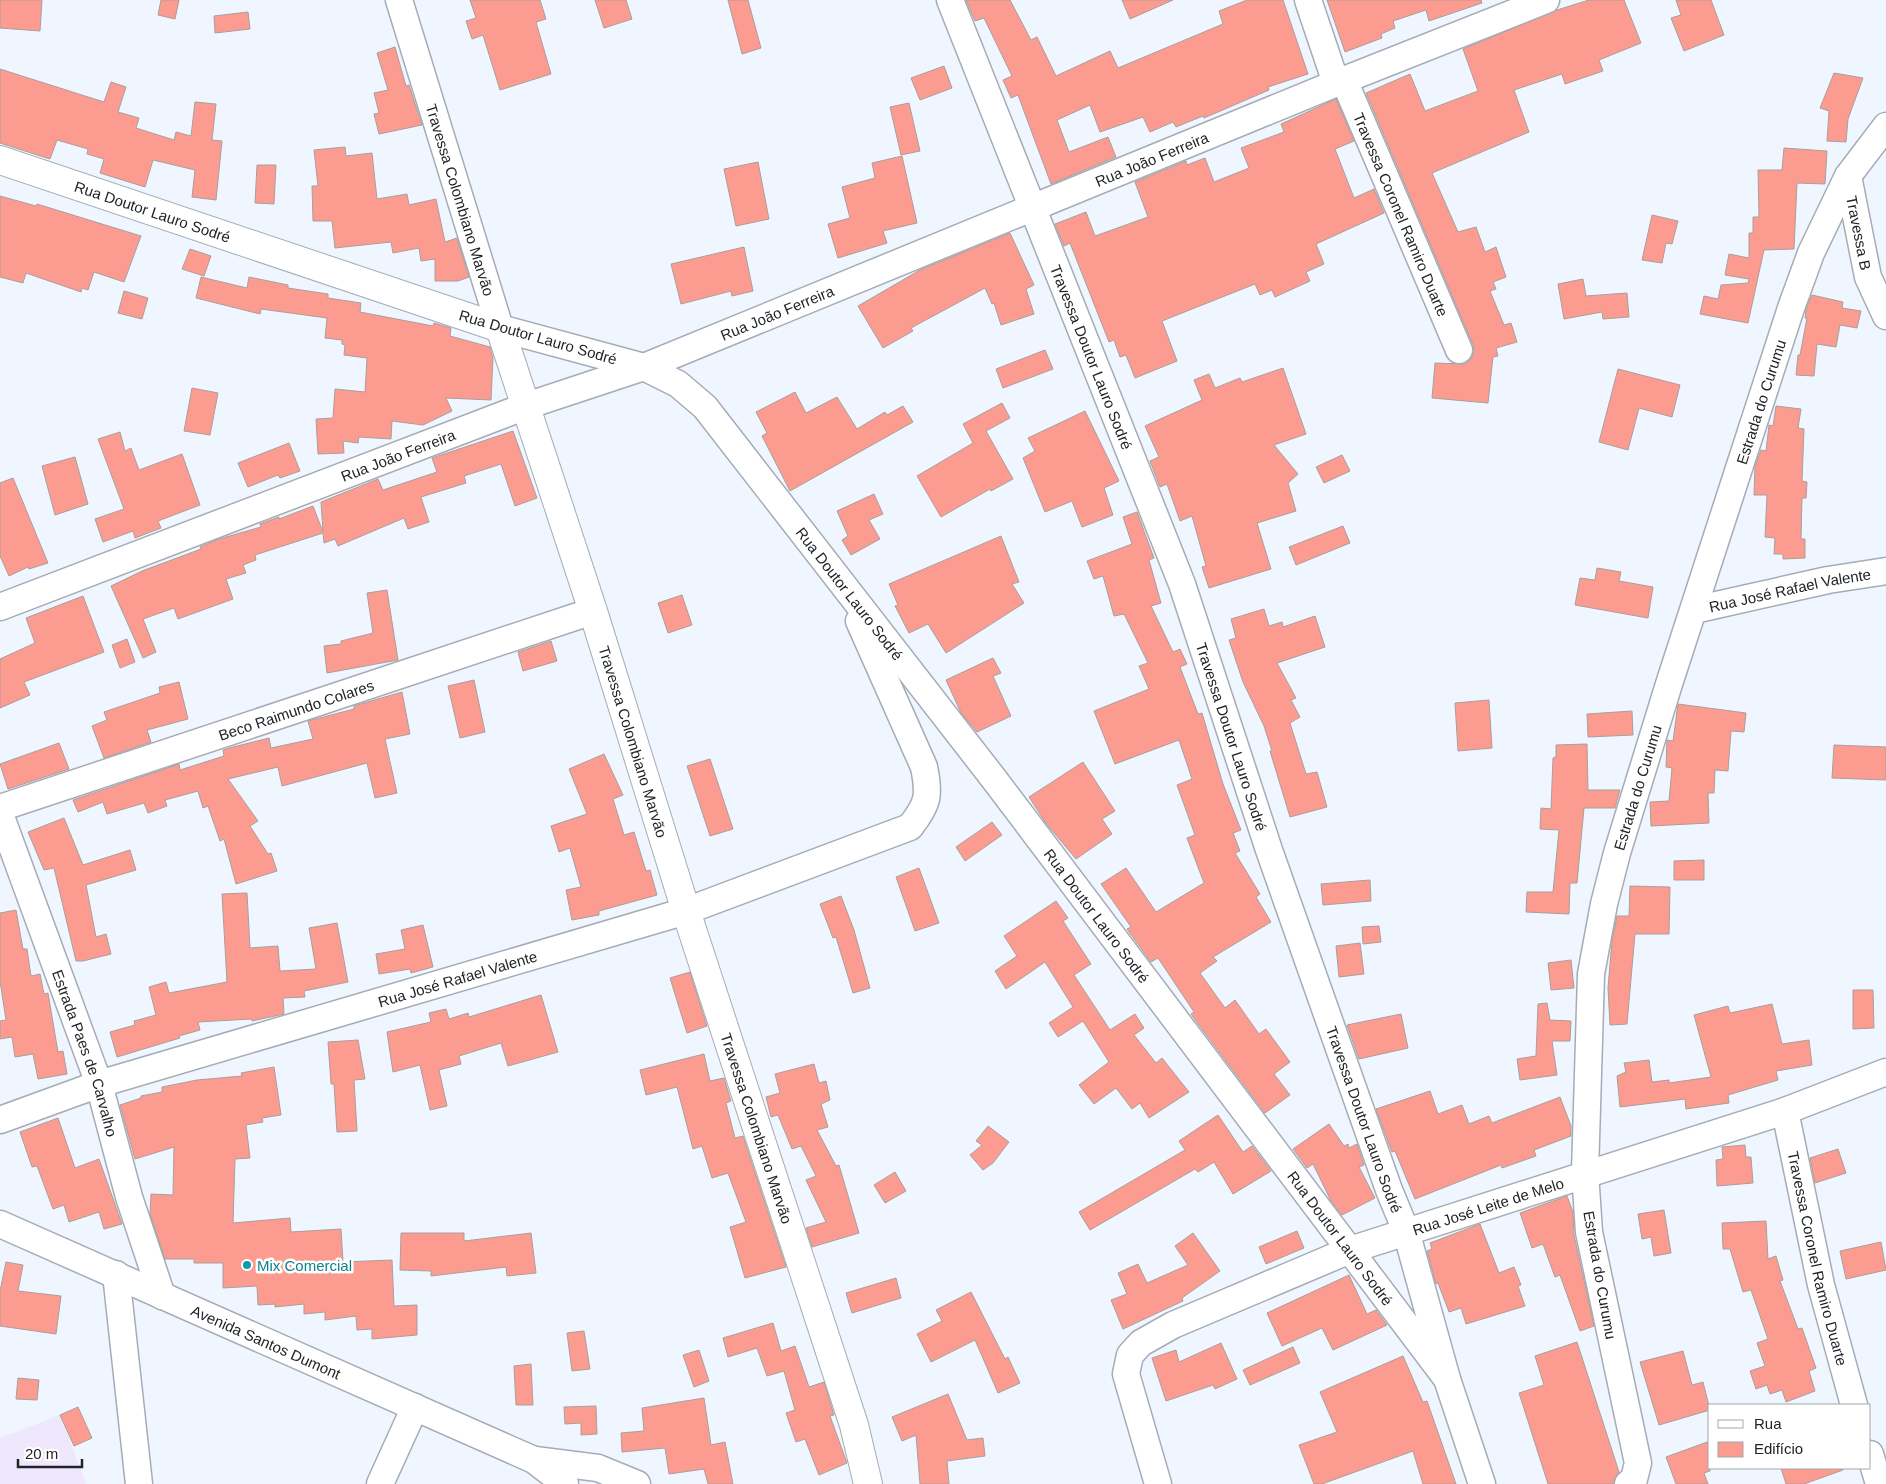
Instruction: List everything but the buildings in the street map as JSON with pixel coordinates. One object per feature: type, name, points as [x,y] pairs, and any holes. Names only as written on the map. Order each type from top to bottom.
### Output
[{"type":"main road","name":"Rua Doutor Lauro Sodré","points":[[0,160],[500,328]]},
{"type":"main road","name":"Travessa Colombiano Marvão","points":[[500,328],[594,612],[686,911],[854,1425],[868,1484]]},
{"type":"street","name":"Travessa Colombiano Marvão","points":[[399,0],[500,328]]},
{"type":"street","name":"Travessa Doutor Lauro Sodré","points":[[950,0],[1182,584],[1268,850],[1389,1190],[1406,1231],[1447,1380],[1482,1484]]},
{"type":"street","name":"Travessa Coronel Ramiro Duarte","points":[[1308,0],[1340,81],[1459,350]]},
{"type":"street","name":"Rua João Ferreira","points":[[0,607],[526,406],[644,367],[1340,81],[1546,0]]},
{"type":"street","name":"Estrada do Curumu","points":[[1628,1484],[1634,1479],[1638,1463],[1589,1232],[1585,1174],[1591,974],[1617,853],[1790,308],[1811,252],[1848,176],[1886,126]]},
{"type":"street","name":"Travessa B","points":[[1848,176],[1868,277],[1886,316]]},
{"type":"street","name":"Rua Doutor Lauro Sodré","points":[[500,328],[644,367],[678,384],[705,407],[1000,787],[1447,1380]]},
{"type":"street","name":"Rua José Rafael Valente","points":[[1694,610],[1828,580],[1886,571]]},
{"type":"street","name":"Rua José Rafael Valente","points":[[0,1120],[99,1084],[686,911],[910,827],[922,813],[929,790],[924,767],[843,585]]},
{"type":"street","name":"Beco Raimundo Colares","points":[[0,808],[594,612]]},
{"type":"street","name":"Estrada Paes de Carvalho","points":[[0,814],[99,1084],[129,1197],[162,1296]]},
{"type":"street","name":"Rua José Leite de Melo","points":[[1158,1484],[1126,1374],[1130,1355],[1140,1343],[1173,1325],[1350,1250],[1785,1111],[1886,1072]]},
{"type":"street","name":"Travessa Coronel Ramiro Duarte","points":[[1785,1111],[1821,1285],[1854,1404]]},
{"type":"street","name":"Avenida Santos Dumont","points":[[0,1224],[534,1460],[565,1484]]},
{"type":"street","points":[[116,1274],[140,1484]]},
{"type":"street","points":[[380,1484],[415,1407]]},
{"type":"street","points":[[1871,1457],[1879,1484]]},
{"type":"street","name":"Avenida Santos Dumont","points":[[534,1460],[598,1468],[637,1484]]},
{"type":"shaded area","points":[[60,1415],[86,1484],[0,1484],[0,1438]]},
{"type":"place","name":"Mix Comercial","points":[[247,1265]]}]
